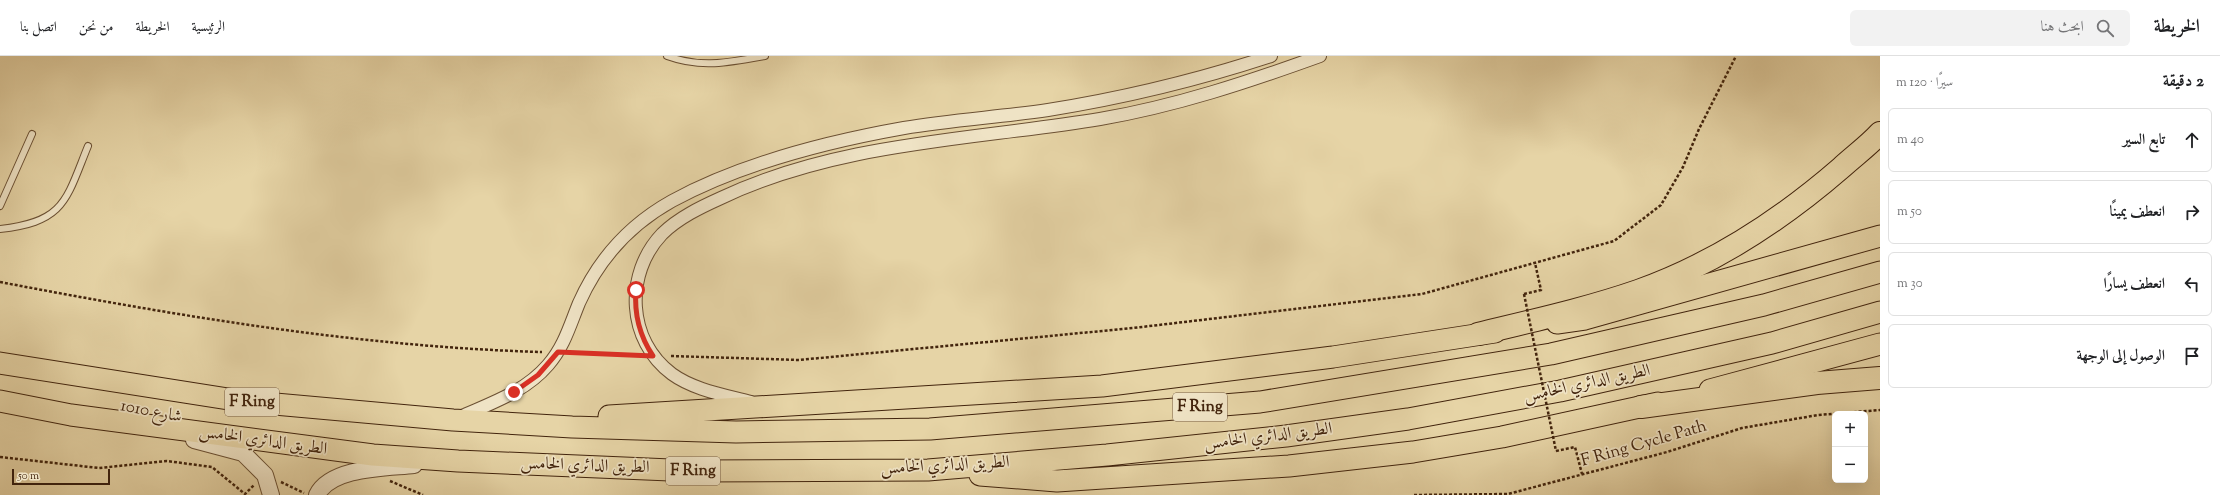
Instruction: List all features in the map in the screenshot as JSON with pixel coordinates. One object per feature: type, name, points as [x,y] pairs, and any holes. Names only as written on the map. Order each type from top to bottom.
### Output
[{"type":"highway","points":[[1828,179],[1880,116]]},
{"type":"highway","points":[[1478,334],[1586,307],[1638,291],[1692,269],[1770,225],[1828,179],[1880,133]]},
{"type":"highway","points":[[506,423],[761,405],[932,398],[1102,386],[1318,359],[1585,319],[1880,236]]},
{"type":"highway","name":"الطريق الدائري الخامس","points":[[0,362],[241,401],[453,420],[736,432],[930,429],[1260,402],[1551,354],[1764,305],[1880,272]]},
{"type":"highway","name":"الطريق الدائري الخامس","points":[[0,401],[71,415],[373,455],[458,461],[694,471],[928,470],[1123,453],[1286,436],[1408,419],[1560,391],[1772,343],[1880,312]]},
{"type":"highway","points":[[928,470],[1057,481],[1289,466],[1413,452],[1495,438],[1641,407],[1880,344]]},
{"type":"highway","points":[[1641,407],[1817,383],[1880,378]]},
{"type":"street","points":[[453,420],[521,388],[538,375],[558,352],[588,283],[614,245],[650,214],[681,196],[761,164],[857,137],[906,128],[1050,110],[1184,82],[1271,56]]},
{"type":"street","points":[[761,405],[686,382],[662,367],[653,356],[642,337],[636,315],[636,290],[642,265],[654,243],[672,225],[722,197],[763,180],[798,168],[849,156],[957,138],[1059,125],[1143,110],[1225,89],[1320,56]]},
{"type":"street","points":[[714,182],[722,197]]},
{"type":"street","name":"شارع 1010","points":[[71,415],[209,443],[243,453],[265,475],[271,495]]},
{"type":"street","points":[[317,495],[326,482],[338,477],[365,470],[458,461]]},
{"type":"lane","points":[[667,56],[695,64],[714,65],[764,56]]},
{"type":"lane","points":[[0,206],[32,134]]},
{"type":"lane","points":[[0,228],[25,226],[39,222],[62,204],[69,192],[88,146]]},
{"type":"path","points":[[0,282],[89,299],[319,334],[480,350],[799,360],[1133,328],[1422,294],[1614,241],[1661,205],[1683,167],[1699,129],[1736,56]]},
{"type":"path","points":[[1535,263],[1541,290],[1524,294],[1556,451],[1575,447],[1582,474]]},
{"type":"path","name":"F Ring Cycle Path","points":[[1414,495],[1508,494],[1667,452],[1742,428],[1818,415],[1880,410]]},
{"type":"path","points":[[0,457],[99,468],[167,461],[212,467],[246,494],[265,475],[308,495]]},
{"type":"route","points":[[514,392],[538,375],[558,352],[653,356],[642,337],[639,327],[636,315],[636,290]]}]
